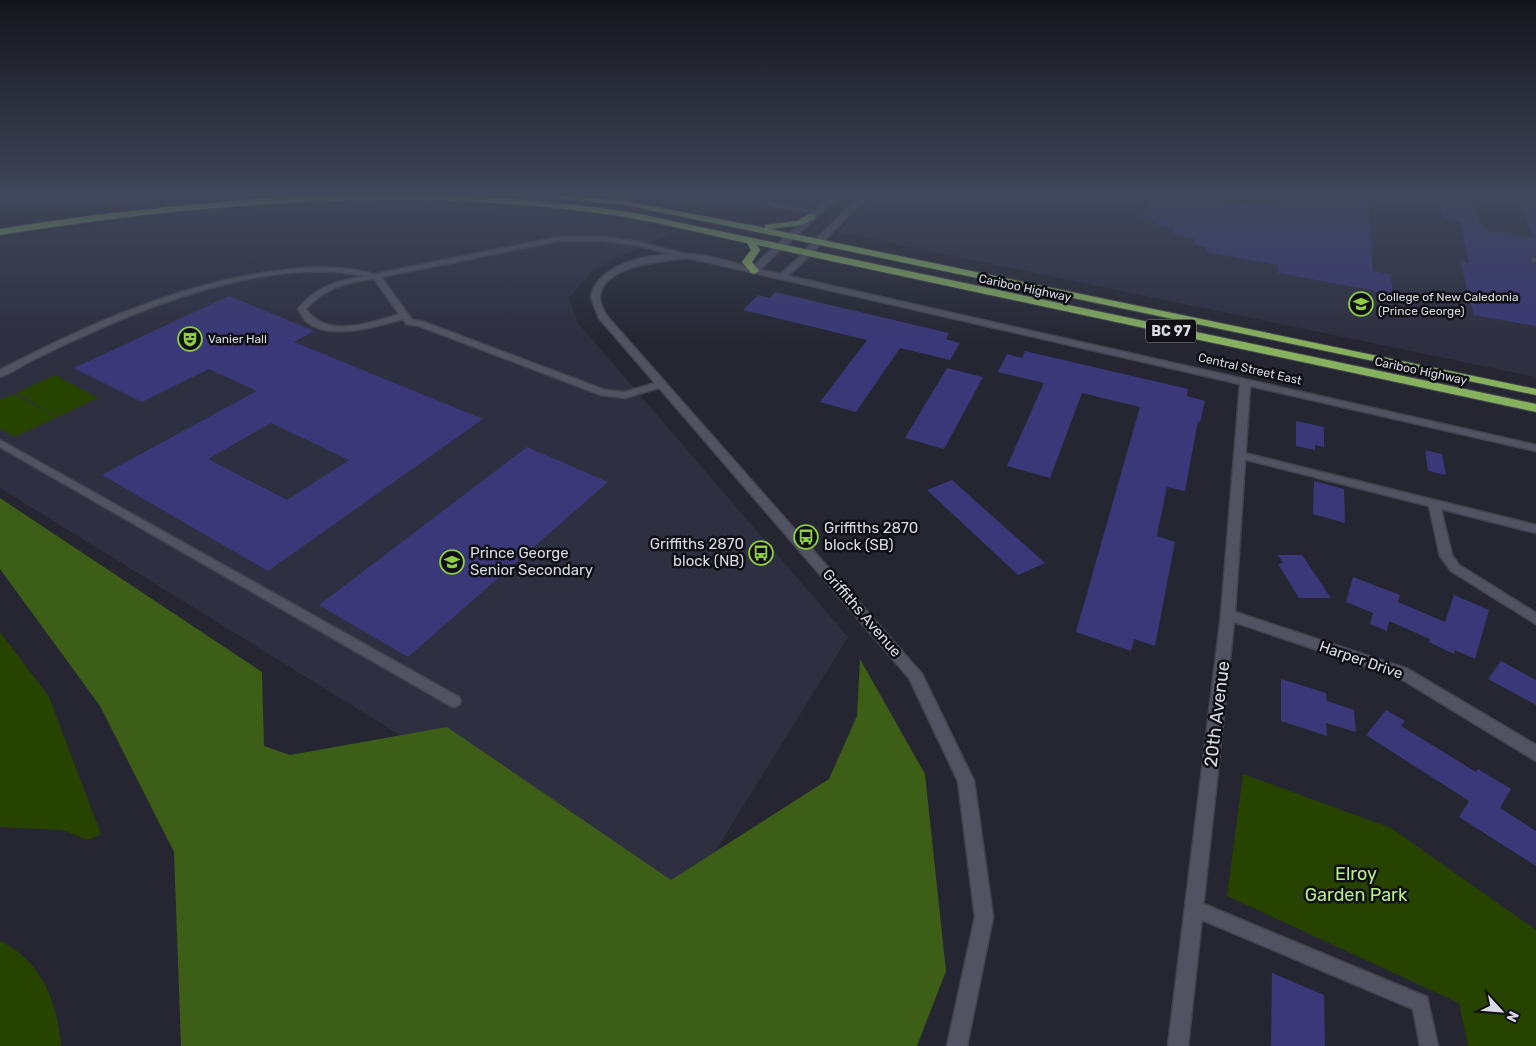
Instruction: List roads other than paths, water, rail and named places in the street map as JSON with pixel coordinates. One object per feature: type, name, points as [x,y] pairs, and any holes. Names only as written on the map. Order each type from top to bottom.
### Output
[{"type":"highway","points":[[752,244],[756,250],[747,262],[754,271]]},
{"type":"highway","name":"Cariboo Highway","points":[[759,244],[1536,408]]},
{"type":"highway","name":"Cariboo Highway","points":[[831,244],[1536,392]]},
{"type":"street","points":[[754,271],[783,244]]},
{"type":"street","points":[[782,277],[815,244]]},
{"type":"street","name":"Griffiths Avenue","points":[[782,277],[689,256],[654,258],[627,266],[601,283],[595,297],[602,316],[915,674],[966,781],[984,917],[957,1046]]},
{"type":"street","name":"Central Street East","points":[[782,277],[1536,448]]},
{"type":"street","name":"20th Avenue","points":[[1178,1046],[1228,615],[1245,382]]},
{"type":"street","name":"Harper Drive","points":[[1228,615],[1403,674],[1536,754]]},
{"type":"lane","points":[[403,316],[368,326],[344,330],[326,327],[312,321],[304,315],[302,309],[312,297],[329,287],[365,277],[377,277],[526,244]]},
{"type":"lane","points":[[638,244],[689,256]]},
{"type":"lane","points":[[0,374],[55,345],[127,313],[223,282],[277,272],[315,269],[357,271],[377,277],[409,322],[421,324],[604,392],[625,395],[662,384]]},
{"type":"lane","points":[[0,442],[454,701]]},
{"type":"lane","points":[[1240,455],[1536,529]]},
{"type":"lane","points":[[1434,503],[1446,556],[1455,568],[1536,619]]},
{"type":"lane","points":[[1194,908],[1421,1003],[1429,1046]]},
{"type":"place","name":"College of New Caledonia (Prince George)","points":[[1361,304]]},
{"type":"place","name":"Vanier Hall","points":[[190,339]]},
{"type":"place","name":"Griffiths 2870 block (SB)","points":[[806,537]]},
{"type":"place","name":"Griffiths 2870 block (NB)","points":[[761,553]]},
{"type":"place","name":"Prince George Senior Secondary","points":[[452,562]]},
{"type":"park label","name":"Elroy Garden Park","points":[[1356,884]]}]
